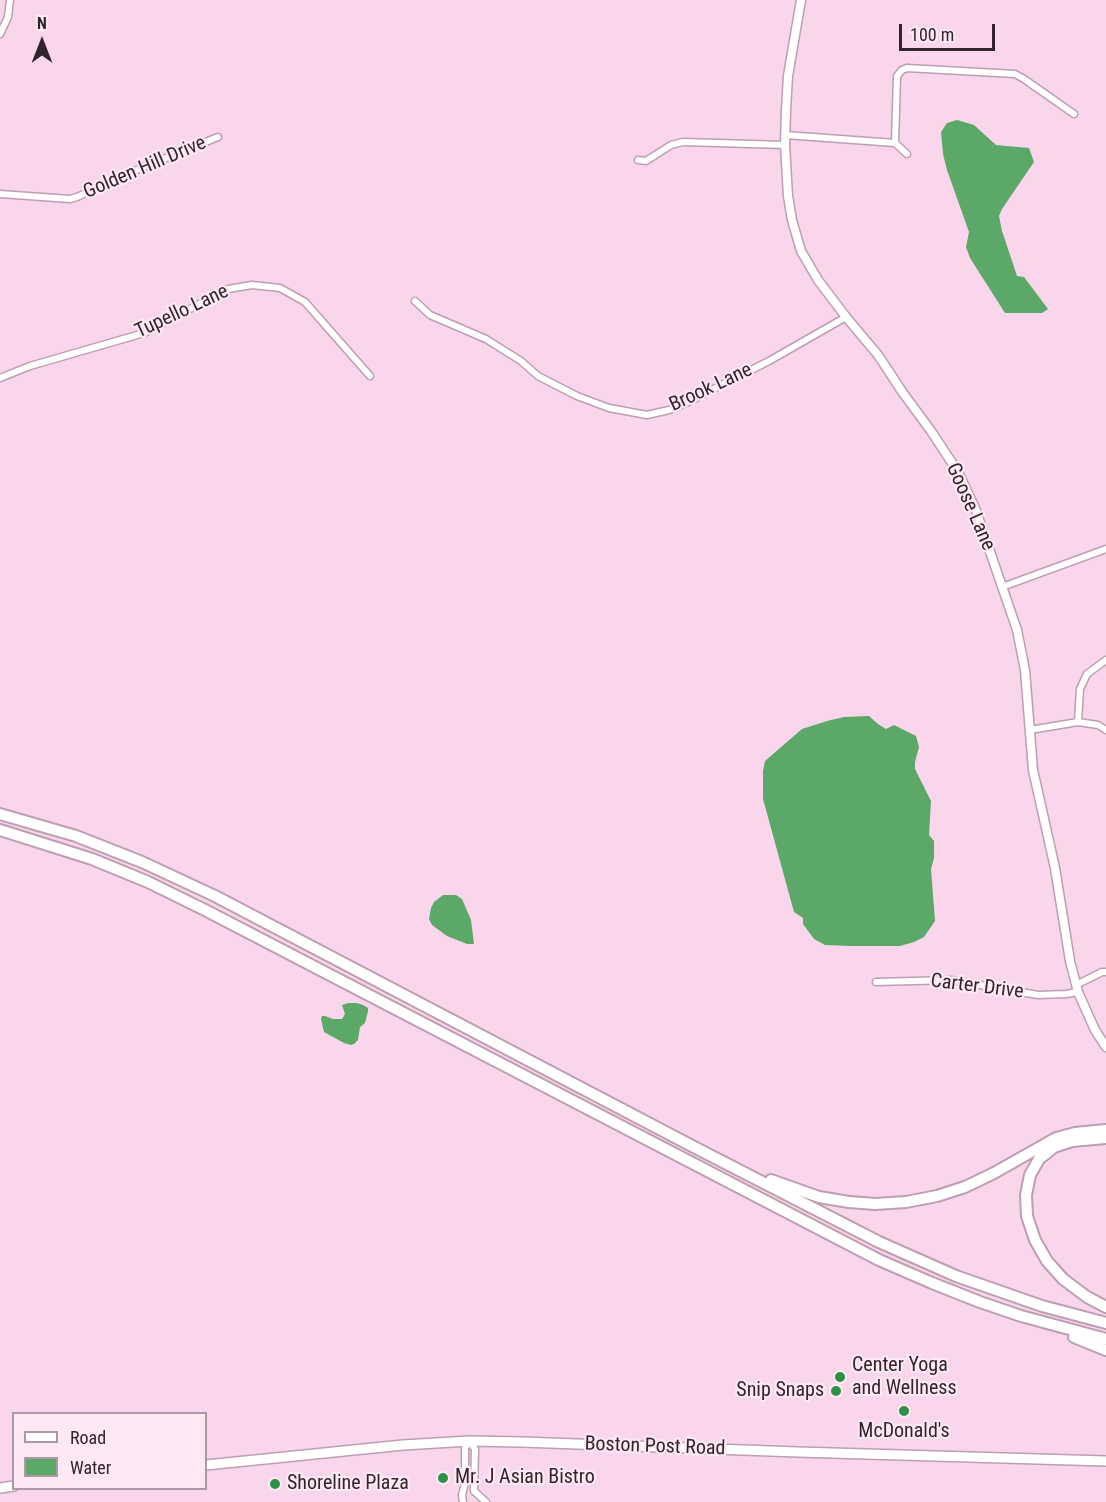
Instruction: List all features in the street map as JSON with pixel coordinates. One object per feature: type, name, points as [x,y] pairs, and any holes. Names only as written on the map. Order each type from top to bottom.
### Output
[{"type":"highway","points":[[0,814],[76,836],[142,862],[215,896],[879,1242],[956,1276],[1042,1306],[1106,1323]]},
{"type":"highway","points":[[0,830],[92,859],[148,882],[879,1260],[932,1283],[1106,1350]]},
{"type":"highway","points":[[694,1147],[780,1184],[819,1197],[875,1204],[906,1202],[937,1196],[965,1187],[994,1173],[1056,1138],[1075,1133],[1106,1130]]},
{"type":"highway","points":[[1106,1138],[1072,1141],[1054,1147],[1039,1160],[1030,1175],[1026,1196],[1027,1216],[1032,1232],[1047,1261],[1063,1279],[1088,1297],[1106,1306]]},
{"type":"highway","points":[[1021,1316],[1106,1339]]},
{"type":"main road","name":"Boston Post Road","points":[[207,1465],[403,1445],[469,1441],[1106,1461]]},
{"type":"street","points":[[0,34],[8,17],[10,0]]},
{"type":"street","name":"Goose Lane","points":[[801,0],[789,75],[785,135],[790,208],[801,251],[818,280],[878,355],[958,471],[975,508],[1017,630],[1025,670],[1033,770],[1053,858],[1070,961],[1077,988],[1095,1030],[1106,1047]]},
{"type":"street","points":[[895,143],[897,76],[902,70],[908,68],[1015,74],[1074,114]]},
{"type":"street","points":[[785,135],[895,143],[907,154]]},
{"type":"street","name":"Golden Hill Drive","points":[[0,194],[70,199],[218,137]]},
{"type":"street","points":[[638,160],[645,161],[671,145],[683,142],[785,145]]},
{"type":"street","name":"Tupello Lane","points":[[0,378],[30,366],[144,333],[228,289],[252,285],[280,288],[307,304],[370,376]]},
{"type":"street","name":"Brook Lane","points":[[415,301],[430,315],[486,339],[521,361],[538,376],[577,396],[609,408],[646,415],[669,410],[709,391],[769,361],[846,317]]},
{"type":"street","points":[[1002,587],[1106,549]]},
{"type":"street","points":[[1078,722],[1080,689],[1087,674],[1106,660]]},
{"type":"street","points":[[1030,730],[1078,722],[1098,725],[1106,730]]},
{"type":"street","points":[[1077,988],[1093,975],[1106,972]]},
{"type":"street","name":"Carter Drive","points":[[876,982],[951,980],[1038,995],[1066,994],[1077,988]]},
{"type":"street","points":[[464,1502],[462,1495],[465,1483],[465,1448],[469,1441],[475,1449],[474,1491],[486,1502]]},
{"type":"water","points":[[957,120],[974,125],[996,145],[1029,148],[1034,162],[999,216],[1017,276],[1024,277],[1048,309],[1042,313],[1005,313],[970,258],[966,247],[969,232],[943,154],[941,132],[947,123]]},
{"type":"water","points":[[869,716],[886,729],[894,725],[916,736],[919,747],[915,769],[931,801],[929,835],[934,841],[934,858],[931,869],[935,921],[924,937],[900,946],[825,945],[814,939],[803,924],[803,918],[794,912],[763,799],[763,771],[765,761],[802,729],[844,717]]},
{"type":"water","points":[[443,895],[456,895],[462,899],[471,920],[474,944],[467,944],[447,936],[432,925],[429,919],[431,908],[434,902]]},
{"type":"water","points":[[357,1003],[368,1008],[365,1023],[360,1027],[358,1040],[351,1045],[324,1032],[321,1019],[325,1016],[342,1019],[345,1014],[342,1005]]},
{"type":"place","name":"Center Yoga and Wellness","points":[[840,1377]]},
{"type":"place","name":"Snip Snaps","points":[[836,1391]]},
{"type":"place","name":"McDonald's","points":[[904,1411]]},
{"type":"place","name":"Mr. J Asian Bistro","points":[[443,1478]]},
{"type":"place","name":"Shoreline Plaza","points":[[275,1484]]}]
